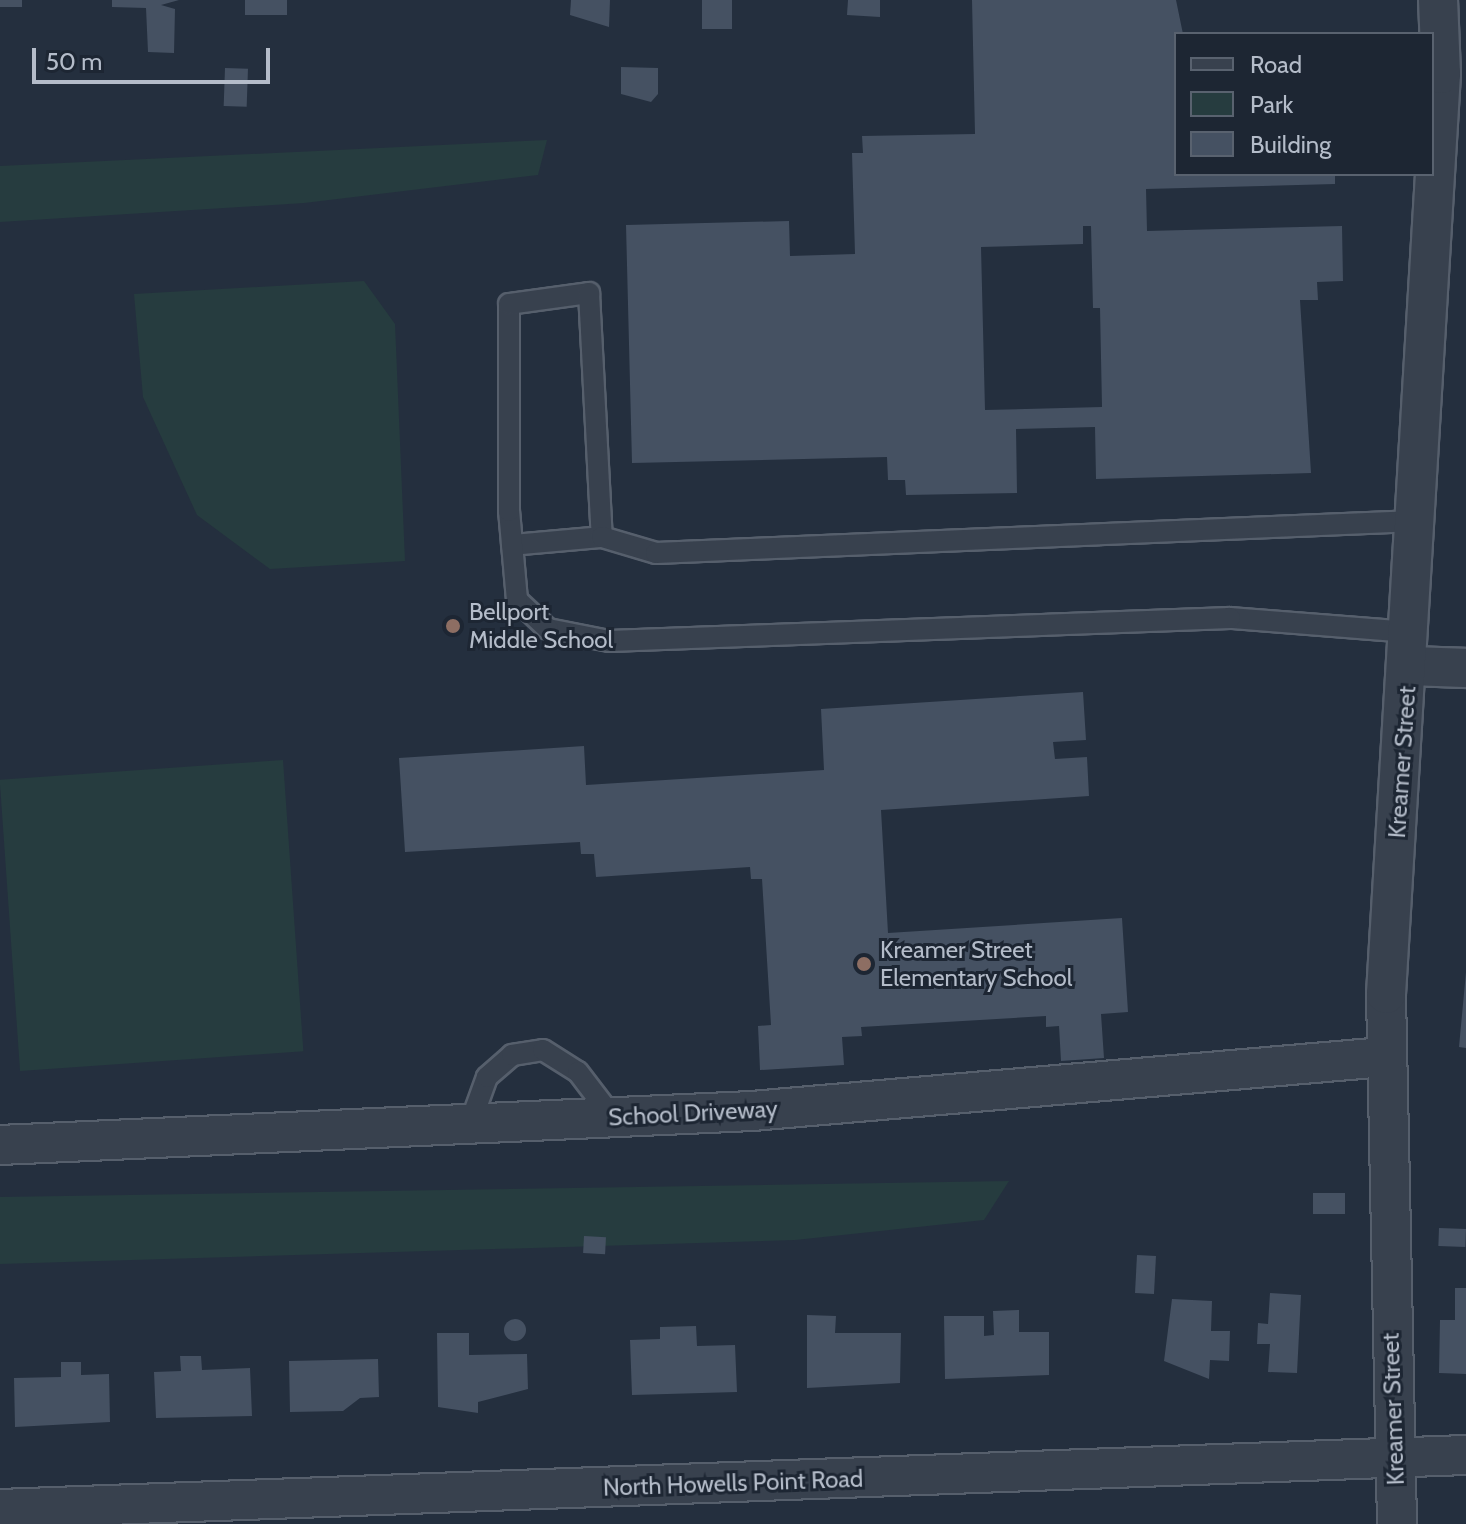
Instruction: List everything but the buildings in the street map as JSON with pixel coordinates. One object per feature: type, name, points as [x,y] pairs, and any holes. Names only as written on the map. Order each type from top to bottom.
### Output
[{"type":"street","name":"Kreamer Street","points":[[1397,1524],[1385,1057],[1441,74],[1438,0]]},
{"type":"street","points":[[1409,649],[1466,668]]},
{"type":"street","name":"School Driveway","points":[[0,1145],[613,1118],[1385,1057]]},
{"type":"street","name":"North Howells Point Road","points":[[0,1509],[1466,1455]]},
{"type":"lane","points":[[602,537],[589,293],[536,296],[509,304],[512,545],[517,600],[548,629],[609,641],[1230,618],[1409,649]]},
{"type":"lane","points":[[512,545],[602,537],[656,553],[1415,521]]},
{"type":"lane","points":[[470,1124],[487,1077],[512,1055],[543,1050],[578,1072],[613,1118]]},
{"type":"green space","points":[[547,140],[538,175],[304,203],[0,222],[0,166]]},
{"type":"green space","points":[[364,281],[395,324],[405,561],[270,569],[197,515],[143,397],[134,294]]},
{"type":"green space","points":[[283,760],[303,1051],[20,1071],[0,780]]},
{"type":"green space","points":[[1009,1181],[984,1220],[795,1240],[0,1264],[0,1197]]},
{"type":"place","name":"Bellport Middle School","points":[[453,626]]},
{"type":"place","name":"Kreamer Street Elementary School","points":[[864,964]]}]
